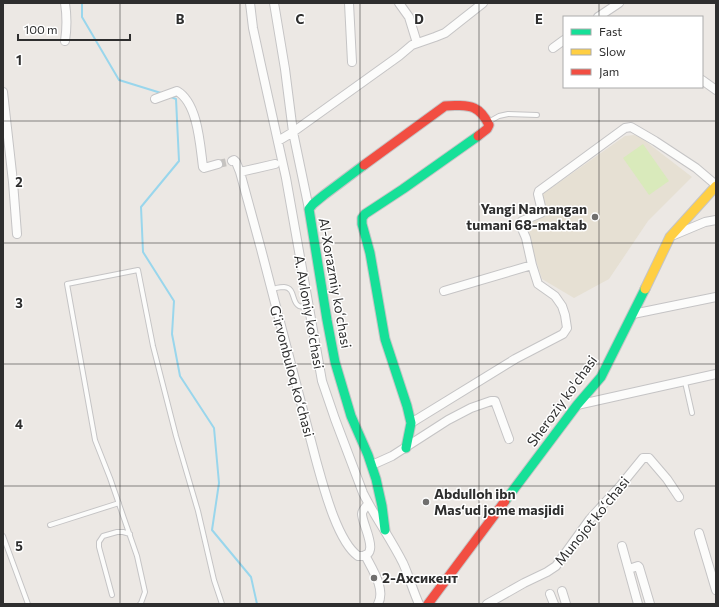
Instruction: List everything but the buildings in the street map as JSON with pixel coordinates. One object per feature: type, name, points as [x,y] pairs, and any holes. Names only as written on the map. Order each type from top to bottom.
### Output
[{"type":"street","points":[[65,3],[67,16],[65,41]]},
{"type":"street","name":"A. Avloniy ko‘chasi","points":[[250,3],[256,43],[286,178],[322,381],[363,493],[403,564],[419,604]]},
{"type":"street","points":[[274,3],[285,69],[293,132],[309,209]]},
{"type":"street","points":[[349,3],[352,62]]},
{"type":"street","points":[[399,3],[409,17],[417,44]]},
{"type":"street","points":[[278,141],[293,132],[412,46],[445,33],[483,3]]},
{"type":"street","points":[[600,16],[619,3]]},
{"type":"street","points":[[553,48],[563,41]]},
{"type":"street","points":[[703,81],[716,90]]},
{"type":"street","points":[[155,98],[177,91],[182,94],[194,116],[203,167],[218,164]]},
{"type":"street","points":[[3,92],[17,234]]},
{"type":"street","name":"Al-Xorazmiy koʻchasi","points":[[385,530],[381,498],[372,465],[351,416],[335,362],[309,209],[324,195],[445,106],[453,105],[474,108],[485,117],[488,122]]},
{"type":"street","points":[[406,448],[411,423],[407,406],[385,339],[370,253],[362,224],[362,218],[365,214],[403,189],[487,129],[489,125],[488,122]]},
{"type":"street","points":[[411,423],[515,359],[563,334],[567,328],[562,306],[555,296],[538,284],[526,238],[520,224],[522,221],[541,213],[542,211],[538,194],[540,191],[625,128],[631,127],[696,168],[716,186]]},
{"type":"street","name":"Gʻirvonbuloq koʻchasi","points":[[232,161],[234,160],[236,162],[240,172],[316,460],[332,511],[342,536],[351,548],[358,556],[366,555]]},
{"type":"street","points":[[240,172],[275,164]]},
{"type":"street","name":"Sheroziy ko'chasi","points":[[428,604],[577,405],[600,377],[633,314],[670,237],[716,186]]},
{"type":"street","points":[[670,237],[705,222],[716,220]]},
{"type":"street","points":[[444,291],[532,265]]},
{"type":"street","points":[[633,314],[716,297]]},
{"type":"street","points":[[577,405],[716,374]]},
{"type":"street","points":[[372,465],[406,448],[448,420],[471,408],[493,401],[495,402],[509,439]]},
{"type":"street","name":"Munojot koʻchasi","points":[[487,604],[556,566],[590,519],[643,458],[649,458],[667,479],[679,497]]},
{"type":"street","points":[[368,504],[363,511],[362,518],[369,536],[370,549],[366,555],[380,586],[381,594],[378,604]]},
{"type":"street","points":[[699,533],[716,590]]},
{"type":"street","points":[[622,546],[638,604]]},
{"type":"street","points":[[629,569],[639,567],[650,604]]},
{"type":"street","points":[[562,591],[566,604]]},
{"type":"street","points":[[550,594],[554,604]]},
{"type":"lane","points":[[488,122],[499,116],[508,114],[537,115]]},
{"type":"lane","points":[[140,604],[145,592],[137,556],[95,440],[67,284],[138,270],[155,354],[176,436],[198,511],[214,580],[222,604]]},
{"type":"lane","points":[[271,290],[286,287],[292,293],[299,306],[309,307]]},
{"type":"lane","points":[[685,382],[692,413]]},
{"type":"lane","points":[[50,525],[119,503]]},
{"type":"lane","points":[[112,595],[99,542],[103,536],[117,532],[130,534]]},
{"type":"lane","points":[[3,536],[28,604]]},
{"type":"shaded area","name":"Yangi Namangan tumani 68-maktab","points":[[634,135],[640,137],[692,177],[648,221],[609,279],[574,298],[542,279],[524,224],[546,213],[540,196],[625,136]]},
{"type":"green space","points":[[643,144],[669,181],[649,195],[623,158]]},
{"type":"waterway","points":[[82,3],[82,17],[119,80],[161,93]]},
{"type":"waterway","points":[[171,97],[176,99],[179,161],[141,207],[143,252],[174,301],[172,334],[180,376],[214,428],[219,483],[212,530],[251,577],[257,604]]},
{"type":"tunnel","points":[[218,164],[232,161]]},
{"type":"traffic: fast","points":[[406,448],[411,423],[407,406],[385,339],[370,253],[362,224],[362,218],[365,214],[478,136]]},
{"type":"traffic: fast","points":[[364,165],[324,195],[309,209],[335,362],[351,416],[368,455],[376,479],[382,506],[385,530]]},
{"type":"traffic: fast","points":[[505,501],[577,405],[601,377],[645,289]]},
{"type":"traffic: slow","points":[[645,289],[670,237],[716,186]]},
{"type":"traffic: jam","points":[[364,165],[445,106],[468,106],[479,111],[489,125],[487,129],[478,136]]},
{"type":"traffic: jam","points":[[428,604],[505,501]]},
{"type":"place","name":"Yangi Namangan tumani 68-maktab","points":[[595,217]]},
{"type":"place","name":"Abdulloh ibn Mas‘ud jome masjidi","points":[[426,502]]},
{"type":"place","name":"2-Ахсикент","points":[[374,578]]}]
